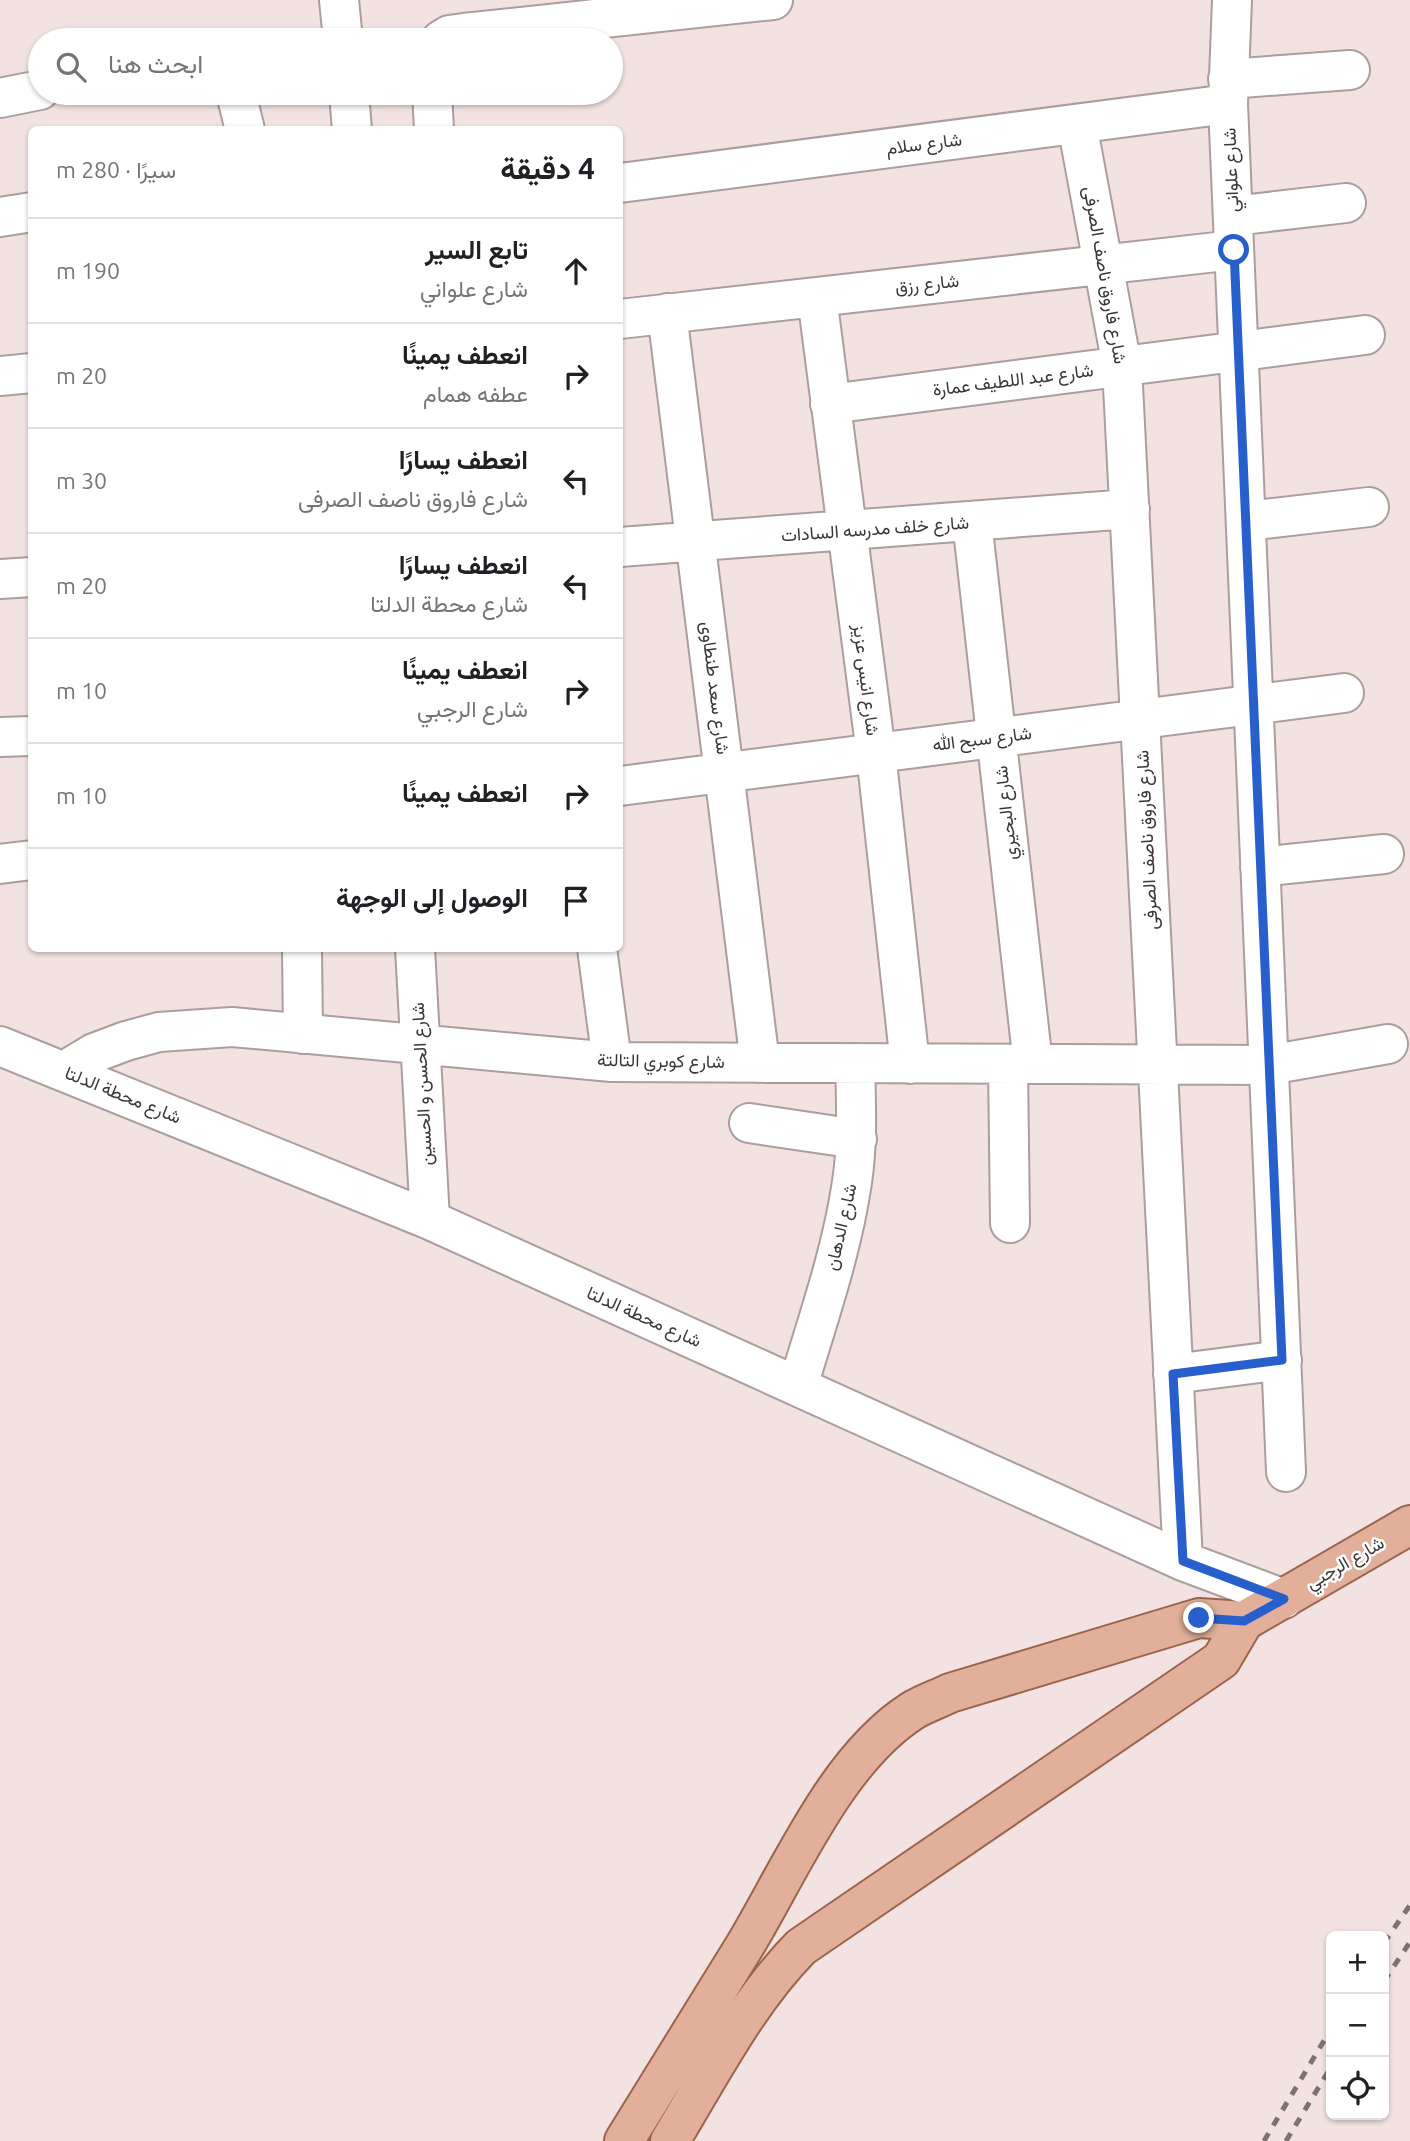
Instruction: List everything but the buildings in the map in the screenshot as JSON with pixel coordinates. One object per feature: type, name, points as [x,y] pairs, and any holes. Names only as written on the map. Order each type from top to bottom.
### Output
[{"type":"main road","name":"شارع الرجبي","points":[[1244,1621],[1410,1525]]},
{"type":"main road","points":[[624,2141],[746,1944],[770,1898],[845,1774],[879,1738],[912,1711],[950,1693],[1199,1618],[1244,1621],[1221,1660],[801,1947],[759,1996],[670,2141]]},
{"type":"main road","points":[[770,1898],[801,1947]]},
{"type":"street","points":[[339,0],[342,28]]},
{"type":"street","points":[[511,28],[773,0]]},
{"type":"street","name":"شارع علواني","points":[[1232,0],[1228,92],[1233,233],[1286,1472]]},
{"type":"street","name":"شارع سلام","points":[[623,183],[1077,124],[1350,70]]},
{"type":"street","points":[[0,98],[28,92]]},
{"type":"street","points":[[239,105],[243,126]]},
{"type":"street","points":[[350,105],[352,126]]},
{"type":"street","points":[[433,105],[434,126]]},
{"type":"street","name":"شارع فاروق ناصف الصرفى","points":[[1077,124],[1122,366],[1183,1561]]},
{"type":"street","name":"شارع رزق","points":[[623,319],[1103,264],[1346,203]]},
{"type":"street","points":[[0,217],[28,213]]},
{"type":"street","name":"شارع انيس عزيز","points":[[817,297],[876,752],[910,1063]]},
{"type":"street","name":"شارع سعد طنطاوى","points":[[667,313],[760,1063]]},
{"type":"street","name":"شارع عبد اللطيف عمارة","points":[[830,404],[1365,335]]},
{"type":"street","points":[[0,376],[28,373]]},
{"type":"street","points":[[1246,521],[1369,507]]},
{"type":"street","name":"شارع خلف مدرسه السادات","points":[[623,547],[1130,509]]},
{"type":"street","name":"شارع البحيري","points":[[972,521],[998,737],[1021,1064],[1010,1223]]},
{"type":"street","points":[[0,579],[28,577]]},
{"type":"street","name":"شارع سبح الله","points":[[623,786],[1344,693]]},
{"type":"street","points":[[0,737],[28,736]]},
{"type":"street","points":[[1261,867],[1384,854]]},
{"type":"street","points":[[0,864],[28,860]]},
{"type":"street","points":[[302,952],[303,1034]]},
{"type":"street","name":"شارع الحسن و الحسين","points":[[415,952],[430,1220]]},
{"type":"street","points":[[598,952],[612,1062]]},
{"type":"street","name":"شارع كوبري التالتة","points":[[64,1071],[104,1049],[159,1032],[232,1027],[612,1062],[1269,1065],[1388,1044]]},
{"type":"street","name":"شارع محطة الدلتا","points":[[0,1046],[430,1220],[1183,1561],[1284,1599]]},
{"type":"street","name":"شارع الدهان","points":[[799,1386],[845,1222],[853,1181],[857,1139],[855,1063]]},
{"type":"street","points":[[749,1123],[857,1139]]},
{"type":"street","points":[[1173,1374],[1282,1360]]},
{"type":"railway","points":[[1389,1936],[1410,1905]]},
{"type":"railway","points":[[1389,1974],[1410,1942]]},
{"type":"railway","points":[[1264,2141],[1326,2037]]},
{"type":"railway","points":[[1286,2141],[1326,2075]]},
{"type":"route","points":[[1199,1618],[1244,1621],[1284,1599],[1183,1561],[1173,1374],[1282,1360],[1234,250]]}]
